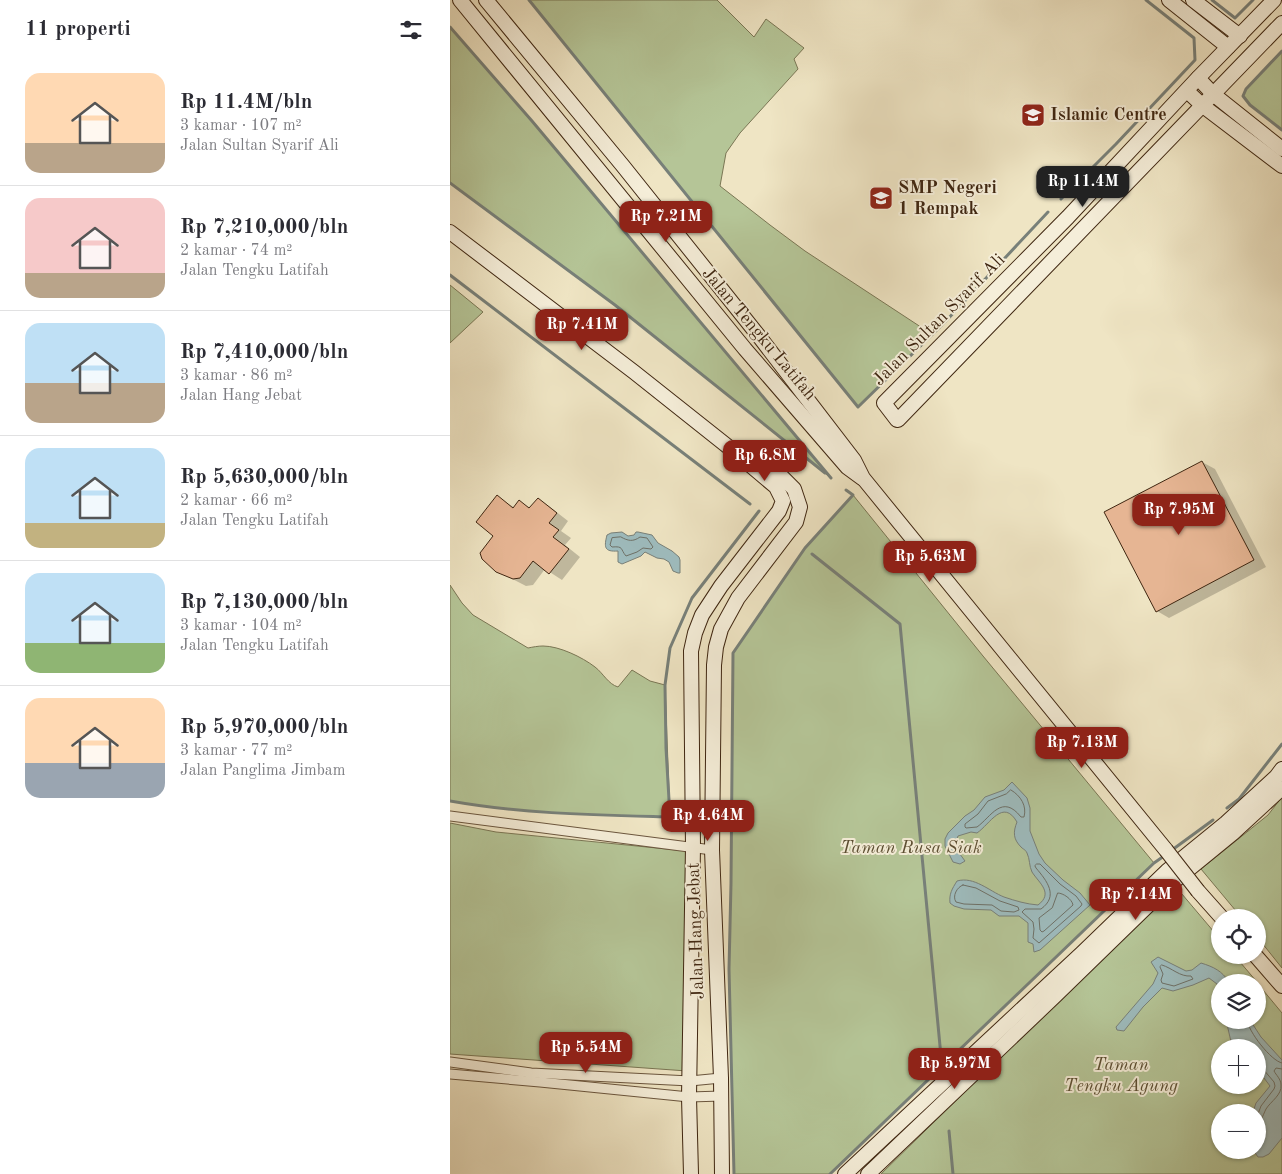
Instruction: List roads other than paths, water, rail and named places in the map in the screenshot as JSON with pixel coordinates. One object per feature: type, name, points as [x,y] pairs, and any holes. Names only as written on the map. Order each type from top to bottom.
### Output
[{"type":"street","name":"Jalan Tengku Latifah","points":[[460,0],[745,349],[847,467],[862,478],[1214,909]]},
{"type":"street","name":"Jalan Tengku Latifah","points":[[486,0],[623,166],[758,335],[854,460],[862,478]]},
{"type":"street","points":[[1169,0],[1228,47]]},
{"type":"street","points":[[1193,0],[1240,36]]},
{"type":"street","name":"Jalan Sultan Syarif Ali","points":[[1274,0],[1068,217],[884,403],[897,420],[1282,23]]},
{"type":"street","points":[[1198,78],[1214,94],[1282,150]]},
{"type":"street","points":[[1186,91],[1202,106],[1282,166]]},
{"type":"street","name":"Jalan Hang Jebat","points":[[450,232],[634,372],[731,449],[776,487],[783,501],[779,511],[721,586],[702,615],[691,651],[693,847],[689,1097],[691,1174]]},
{"type":"street","name":"Jalan Hang Jebat","points":[[722,1174],[722,1078],[712,850],[714,665],[716,647],[721,629],[738,598],[796,522],[800,507],[794,488],[777,472],[731,449]]},
{"type":"street","points":[[845,1174],[1167,871],[1226,822],[1276,777],[1282,769]]},
{"type":"street","points":[[868,1174],[1167,887],[1233,833],[1282,788]]},
{"type":"street","points":[[450,816],[712,850]]},
{"type":"street","points":[[1263,964],[1282,986]]},
{"type":"street","points":[[450,1062],[531,1073],[690,1081],[722,1078]]},
{"type":"street","points":[[450,1074],[689,1097],[722,1096]]},
{"type":"water","points":[[622,532],[628,536],[634,535],[636,532],[652,535],[658,543],[679,557],[680,573],[673,571],[669,562],[664,559],[645,552],[641,556],[622,564],[618,562],[618,551],[608,550],[605,543],[607,535]]},
{"type":"water","points":[[1012,782],[1027,798],[1030,808],[1030,831],[1039,854],[1045,863],[1080,893],[1090,905],[1040,950],[1034,952],[1033,944],[1028,942],[1028,923],[1019,916],[999,916],[991,910],[964,909],[950,903],[950,894],[957,881],[963,880],[975,882],[1004,897],[1021,902],[1038,905],[1043,901],[1045,896],[1044,888],[1032,872],[1026,852],[1015,838],[1014,832],[1017,822],[1007,812],[997,815],[977,833],[971,832],[958,836],[954,846],[965,861],[960,864],[953,862],[945,846],[945,839],[948,833],[965,816],[974,810],[985,797],[1004,790]]},
{"type":"water","points":[[1158,957],[1186,971],[1192,970],[1201,963],[1214,968],[1222,974],[1211,974],[1211,980],[1209,978],[1173,991],[1162,988],[1143,1007],[1124,1031],[1117,1030],[1116,1027],[1153,984],[1158,973],[1151,962]]},
{"type":"water","points":[[1228,1029],[1256,1029],[1263,1039],[1230,1039]]},
{"type":"water","points":[[1266,1042],[1282,1060],[1282,1138],[1266,1156],[1266,1104],[1256,1104],[1263,1094],[1266,1094],[1270,1086],[1266,1081]]},
{"type":"waterway","points":[[529,0],[858,407],[945,322],[1048,212]]},
{"type":"waterway","points":[[1061,199],[1195,60],[1194,38],[1146,0]]},
{"type":"waterway","points":[[1212,0],[1235,18],[1253,0]]},
{"type":"waterway","points":[[450,27],[532,121],[831,478]]},
{"type":"waterway","points":[[1282,51],[1246,89],[1243,96],[1250,105],[1282,130]]},
{"type":"waterway","points":[[450,183],[615,305],[825,473]]},
{"type":"waterway","points":[[450,275],[750,504]]},
{"type":"waterway","points":[[734,1174],[729,969],[733,653],[805,548],[853,495],[846,490]]},
{"type":"waterway","points":[[450,801],[532,811],[670,817],[665,685],[670,648],[692,598],[759,511]]},
{"type":"waterway","points":[[812,554],[900,624],[942,1067]]},
{"type":"waterway","points":[[1227,808],[1239,799],[1282,744]]},
{"type":"waterway","points":[[1172,850],[1213,820]]},
{"type":"waterway","points":[[830,1174],[1154,863],[1164,856]]},
{"type":"waterway","points":[[949,1131],[953,1174]]},
{"type":"place","name":"Islamic Centre","points":[[1033,115]]},
{"type":"place","name":"SMP Negeri 1 Rempak","points":[[881,198]]},
{"type":"park label","name":"Taman Rusa Siak","points":[[911,848]]},
{"type":"park label","name":"Taman Tengku Agung","points":[[1121,1075]]}]
